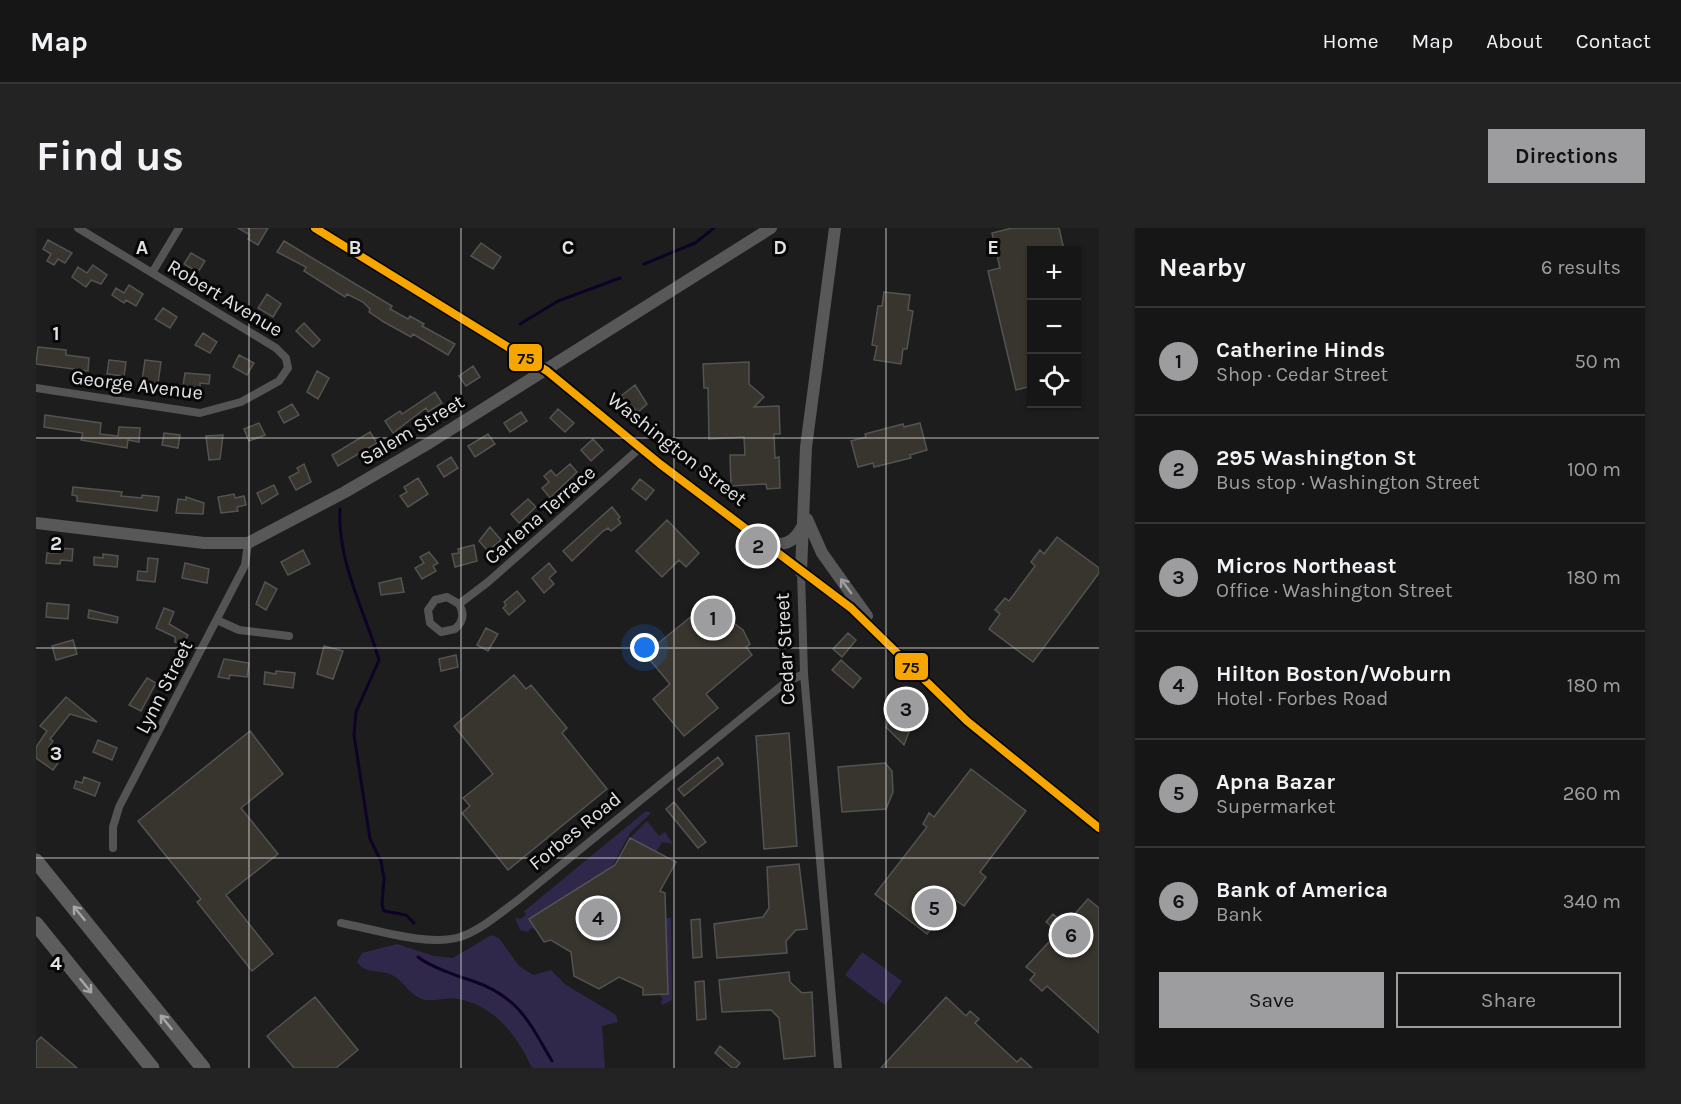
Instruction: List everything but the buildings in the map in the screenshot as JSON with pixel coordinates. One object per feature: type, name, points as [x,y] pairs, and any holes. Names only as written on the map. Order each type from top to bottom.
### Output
[{"type":"highway","points":[[36,861],[203,1068]]},
{"type":"highway","points":[[36,924],[152,1068]]},
{"type":"main road","name":"Washington Street","points":[[315,228],[547,371],[640,448],[765,542],[880,634],[967,721],[1099,828]]},
{"type":"main road","name":"Salem Street","points":[[36,523],[212,544],[248,543],[363,482],[547,371],[771,228]]},
{"type":"main road","name":"Cedar Street","points":[[801,572],[807,437],[835,228]]},
{"type":"main road","points":[[804,508],[811,532],[822,553],[880,634]]},
{"type":"main road","points":[[765,542],[778,545],[789,543],[797,536],[803,523]]},
{"type":"street","name":"Robert Avenue","points":[[78,228],[276,348],[285,356],[288,364]]},
{"type":"street","points":[[152,273],[179,228]]},
{"type":"street","name":"George Avenue","points":[[36,388],[205,412],[231,407],[270,387],[284,376],[288,364]]},
{"type":"street","name":"Carlena Terrace","points":[[459,604],[502,571],[640,448]]},
{"type":"street","name":"Lynn Street","points":[[113,848],[113,827],[119,807],[246,562],[248,543]]},
{"type":"street","name":"Cedar Street","points":[[801,572],[804,674],[838,1068]]},
{"type":"street","points":[[447,597],[459,604],[463,614],[462,621],[455,629],[441,632],[430,623],[428,610],[435,600],[447,597]]},
{"type":"street","points":[[217,620],[239,630],[289,636]]},
{"type":"street","name":"Forbes Road","points":[[341,923],[438,940],[457,938],[475,931],[518,900],[787,681],[804,674]]},
{"type":"shaded area","points":[[646,811],[651,813],[630,833],[613,865],[536,929],[531,928],[528,932],[520,930],[515,918],[521,919],[526,915],[524,911]]},
{"type":"shaded area","points":[[647,821],[659,836],[665,832],[673,844],[662,842],[656,852],[630,838]]},
{"type":"shaded area","points":[[664,918],[671,918],[672,1000],[663,1005],[660,1002],[663,1000],[660,995],[668,994]]},
{"type":"shaded area","points":[[491,935],[499,938],[519,966],[533,975],[551,970],[566,985],[616,1015],[618,1022],[602,1026],[605,1068],[532,1068],[504,1024],[483,1008],[454,998],[422,999],[390,974],[368,970],[357,962],[362,953],[397,944],[434,956],[453,958]]},
{"type":"shaded area","points":[[862,952],[902,981],[885,1005],[845,975]]},
{"type":"waterway","points":[[644,264],[695,243],[714,228]]},
{"type":"waterway","points":[[520,324],[558,301],[620,278]]},
{"type":"waterway","points":[[340,509],[340,528],[347,567],[379,660],[356,712],[354,735],[370,839],[381,861],[384,878],[382,905],[384,911],[406,915],[414,923]]},
{"type":"waterway","points":[[418,957],[452,974],[489,987],[502,995],[521,1012],[552,1061]]},
{"type":"transit line","name":"75","points":[[315,228],[547,371],[660,464],[851,608],[967,721],[1099,828]]},
{"type":"place","name":"295 Washington St","points":[[758,546]]},
{"type":"place","name":"Catherine Hinds","points":[[713,618]]},
{"type":"place","name":"Micros Northeast","points":[[906,709]]},
{"type":"place","name":"Apna Bazar","points":[[934,908]]},
{"type":"place","name":"Hilton Boston/Woburn","points":[[598,918]]},
{"type":"place","name":"Bank of America","points":[[1071,935]]}]
